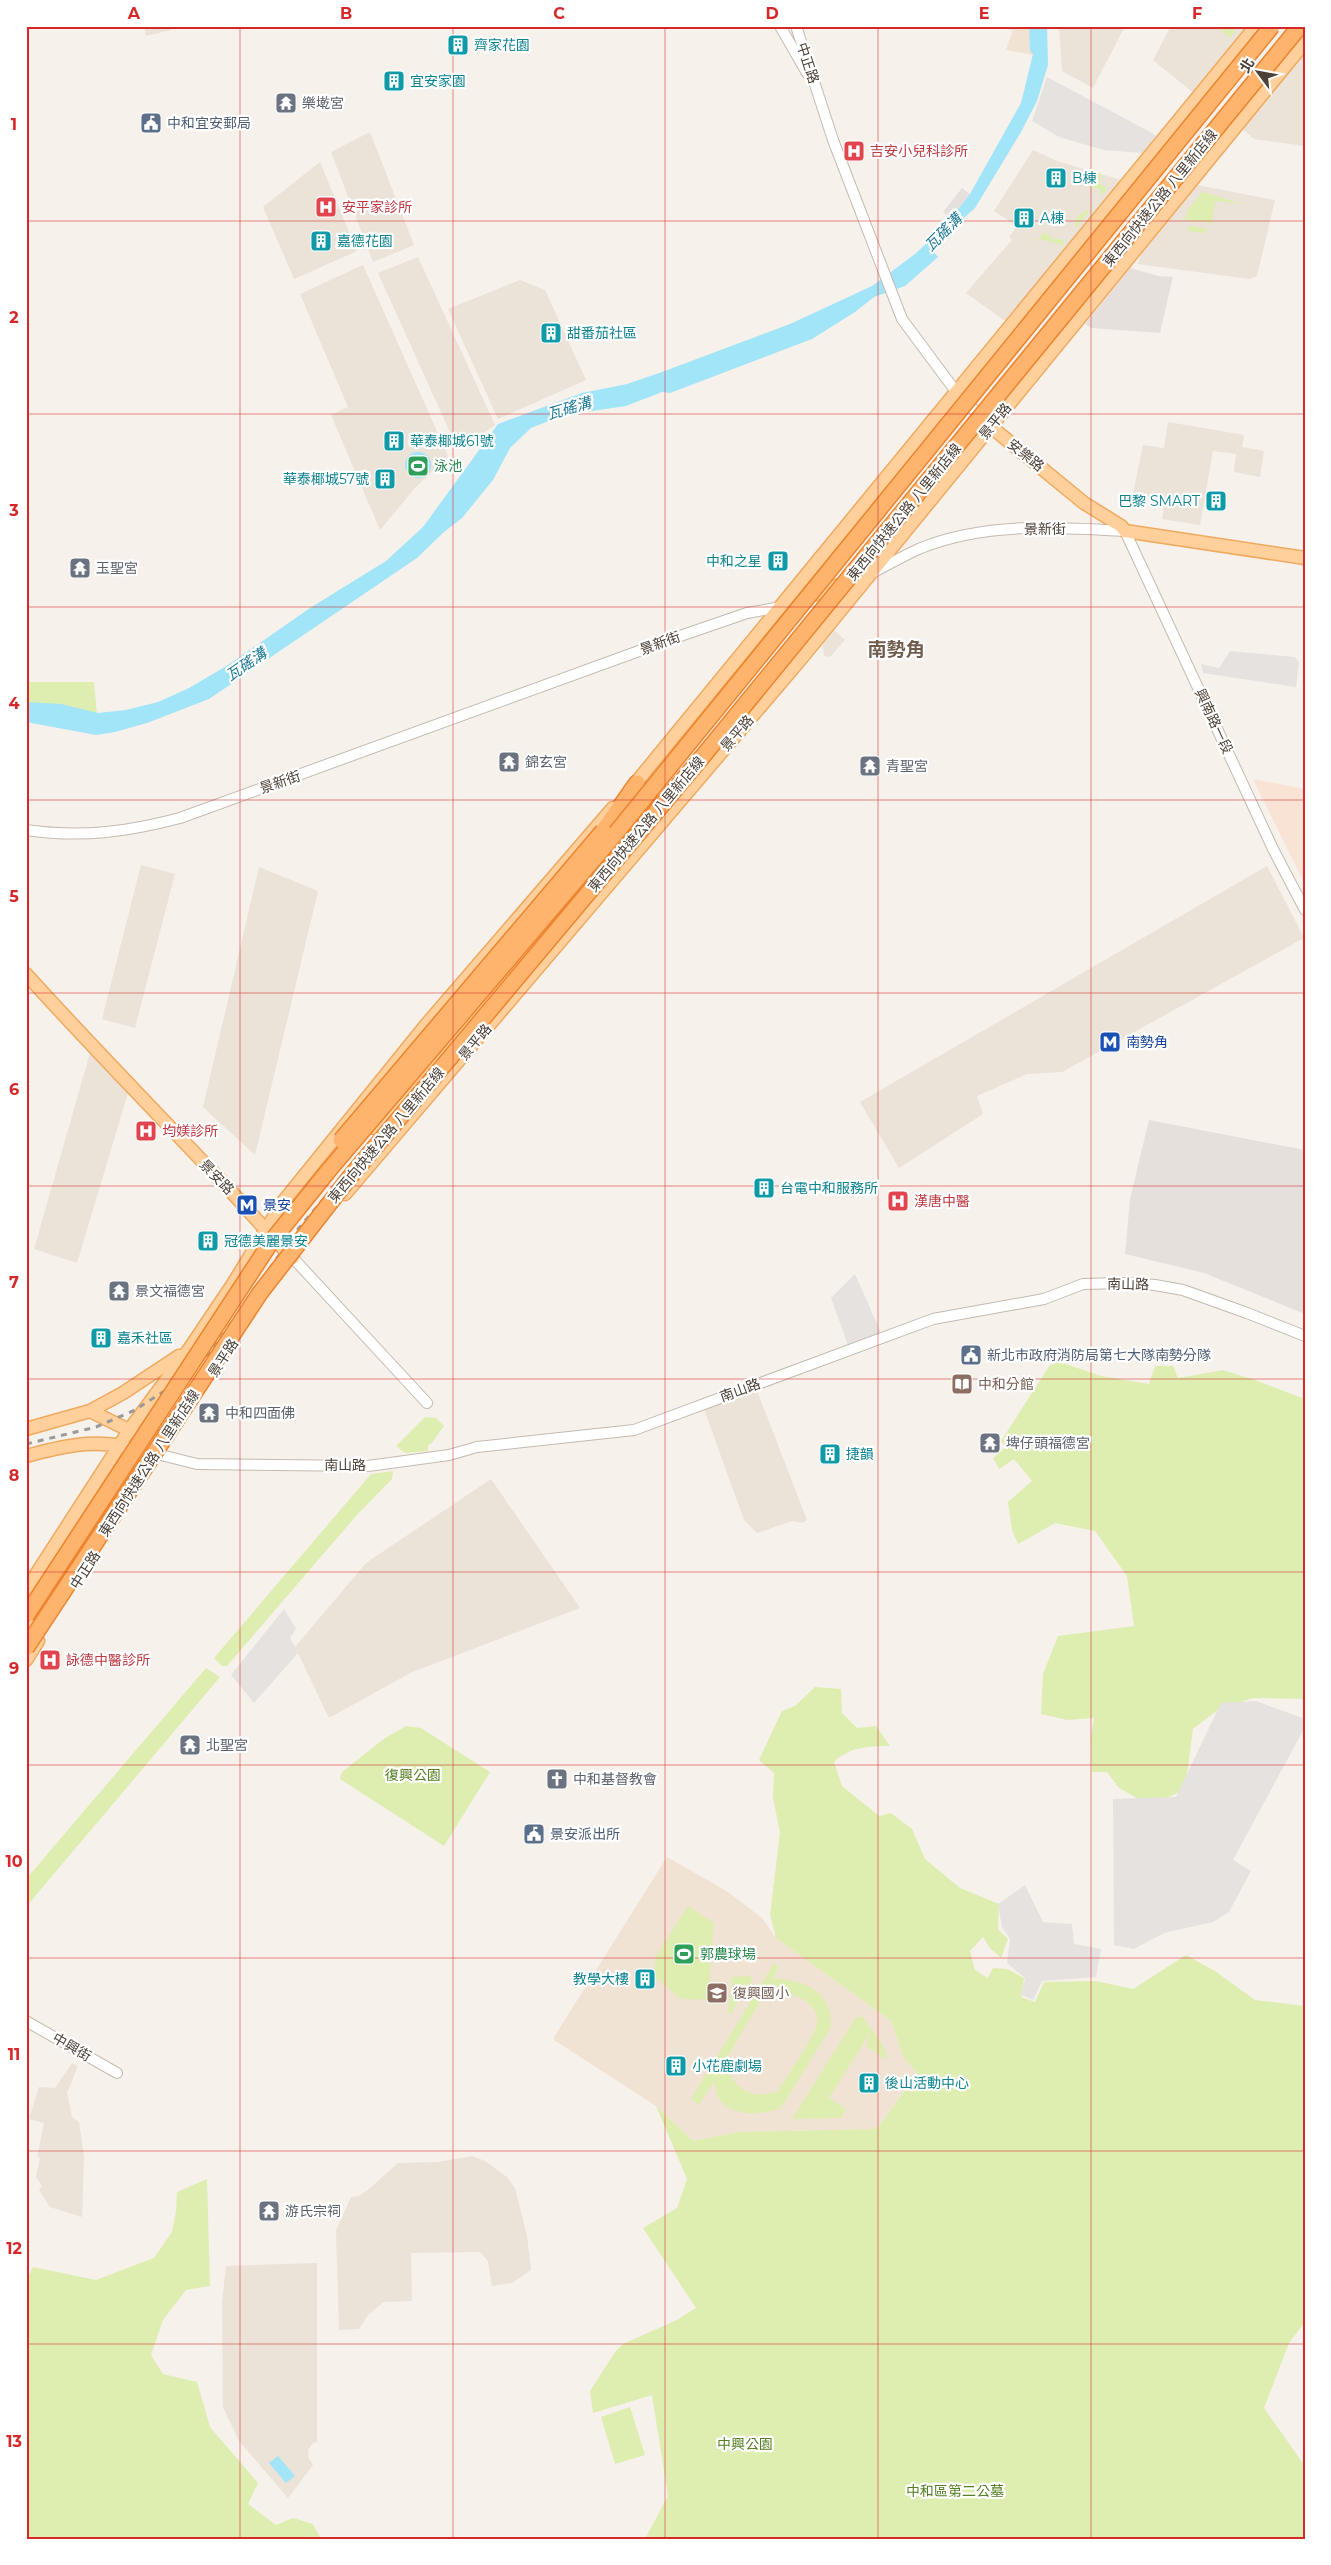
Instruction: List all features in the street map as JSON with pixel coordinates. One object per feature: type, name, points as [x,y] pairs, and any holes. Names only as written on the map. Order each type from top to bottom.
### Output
[{"type":"highway","name":"東西向快速公路 八里新店線","points":[[26,1616],[268,1236],[329,1170],[611,839],[1272,26]]},
{"type":"highway","name":"東西向快速公路 八里新店線","points":[[26,1648],[260,1293],[350,1177],[860,566],[1300,26]]},
{"type":"highway","points":[[268,1236],[294,1198],[602,831],[637,783]]},
{"type":"main road","name":"景平路","points":[[120,1446],[130,1429],[190,1348],[268,1236],[283,1202],[366,1098],[596,826],[637,783],[1256,26]]},
{"type":"main road","name":"景平路","points":[[161,1455],[262,1299],[293,1258],[800,660],[1305,42]]},
{"type":"main road","name":"安樂路","points":[[990,426],[1084,503],[1121,526],[1125,531]]},
{"type":"main road","name":"景新街","points":[[1125,531],[1305,558]]},
{"type":"main road","name":"景新街","points":[[781,607],[870,573]]},
{"type":"main road","name":"景平路","points":[[268,1236],[299,1215],[637,823],[649,799],[659,756]]},
{"type":"main road","name":"景安路","points":[[26,974],[132,1090],[226,1186],[268,1236],[293,1258]]},
{"type":"main road","points":[[26,1429],[90,1411],[123,1393],[190,1348]]},
{"type":"main road","name":"中正路","points":[[146,1447],[166,1379]]},
{"type":"main road","name":"中正路","points":[[26,1633],[146,1447],[191,1408]]},
{"type":"main road","points":[[90,1411],[130,1429],[146,1447],[161,1455]]},
{"type":"main road","points":[[26,1456],[64,1446],[94,1442],[146,1447]]},
{"type":"main road","points":[[26,1590],[120,1446]]},
{"type":"main road","name":"中正路","points":[[26,1660],[161,1455]]},
{"type":"street","points":[[780,26],[797,58],[814,82]]},
{"type":"street","name":"中正路","points":[[796,26],[820,100],[886,276]]},
{"type":"street","name":"安樂路","points":[[886,276],[902,319],[957,392],[990,426]]},
{"type":"street","name":"景新街","points":[[870,573],[922,548],[969,534],[1045,528],[1125,531]]},
{"type":"street","name":"興南路一段","points":[[1125,531],[1273,849],[1305,910]]},
{"type":"street","name":"景新街","points":[[26,830],[91,835],[127,830],[180,818],[464,713],[683,635],[747,613],[781,607]]},
{"type":"street","name":"景安路","points":[[293,1258],[427,1403]]},
{"type":"street","name":"南山路","points":[[161,1455],[198,1464],[368,1466],[449,1454],[477,1447],[634,1430],[933,1319],[1044,1299],[1083,1284],[1122,1283],[1155,1285],[1183,1290],[1305,1336]]},
{"type":"street","name":"中興街","points":[[26,2022],[117,2073]]},
{"type":"shaded area","points":[[144,26],[170,26],[171,30],[146,36]]},
{"type":"shaded area","points":[[987,26],[1033,26],[1033,55],[1006,50],[1013,30]]},
{"type":"shaded area","points":[[1059,26],[1125,26],[1093,88],[1062,71]]},
{"type":"shaded area","points":[[1171,26],[1251,26],[1195,94],[1153,60]]},
{"type":"shaded area","points":[[1305,53],[1305,146],[1254,139],[1241,128]]},
{"type":"shaded area","points":[[1047,77],[1156,136],[1142,153],[1104,150],[1059,137],[1032,121]]},
{"type":"shaded area","points":[[370,132],[414,245],[373,262],[331,152]]},
{"type":"shaded area","points":[[1033,150],[1057,161],[1121,180],[1005,321],[966,293],[1012,240],[1009,237],[1017,226],[994,211]]},
{"type":"shaded area","name":"嘉德花園","points":[[320,162],[357,251],[294,279],[263,207]]},
{"type":"shaded area","points":[[1197,185],[1275,200],[1257,276],[1250,279],[1137,264],[1143,251],[1139,248],[1193,186]]},
{"type":"shaded area","points":[[962,188],[970,194],[951,218],[943,212]]},
{"type":"shaded area","points":[[418,257],[495,425],[458,450],[378,273]]},
{"type":"shaded area","points":[[363,265],[448,456],[414,489],[380,530],[331,415],[348,407],[300,294]]},
{"type":"shaded area","points":[[1130,268],[1158,276],[1173,277],[1160,333],[1091,328],[1085,324]]},
{"type":"shaded area","name":"甜番茄社區","points":[[520,280],[545,290],[586,380],[498,419],[448,309]]},
{"type":"shaded area","points":[[1168,422],[1244,435],[1242,447],[1264,451],[1260,477],[1234,472],[1236,454],[1213,451],[1200,525],[1162,519],[1165,499],[1133,494],[1143,445],[1164,448]]},
{"type":"shaded area","points":[[832,628],[845,640],[830,657],[824,656],[822,639]]},
{"type":"shaded area","points":[[1230,651],[1295,657],[1299,663],[1296,687],[1203,673],[1201,664],[1219,668]]},
{"type":"shaded area","points":[[1253,779],[1305,789],[1305,885]]},
{"type":"shaded area","points":[[141,865],[175,874],[135,1028],[102,1019]]},
{"type":"shaded area","points":[[1267,866],[1304,938],[1062,1072],[1027,1074],[977,1096],[983,1114],[899,1168],[860,1102]]},
{"type":"shaded area","points":[[259,867],[318,891],[255,1155],[203,1107]]},
{"type":"shaded area","points":[[90,1053],[128,1093],[77,1263],[34,1249]]},
{"type":"shaded area","points":[[1149,1120],[1305,1150],[1305,1314],[1204,1273],[1125,1254],[1130,1199]]},
{"type":"shaded area","points":[[855,1274],[882,1335],[849,1348],[831,1298]]},
{"type":"shaded area","points":[[756,1388],[807,1520],[802,1523],[792,1521],[757,1533],[744,1520],[704,1409]]},
{"type":"shaded area","points":[[491,1479],[580,1608],[410,1673],[329,1718],[295,1647],[366,1563]]},
{"type":"shaded area","points":[[284,1609],[296,1629],[290,1638],[298,1653],[254,1703],[231,1675]]},
{"type":"shaded area","points":[[1256,1701],[1305,1719],[1305,1727],[1233,1860],[1251,1871],[1229,1912],[1213,1922],[1164,1933],[1134,1949],[1114,1945],[1113,1799],[1176,1797],[1221,1703]]},
{"type":"shaded area","name":"復興國小","points":[[667,1857],[728,1892],[762,1918],[776,1938],[891,2021],[904,2058],[917,2072],[877,2129],[738,2132],[693,2141],[656,2106],[554,2040],[554,2037]]},
{"type":"shaded area","points":[[1025,1885],[1043,1922],[1072,1924],[1074,1944],[1101,1949],[1096,1977],[1042,1981],[1033,2000],[1021,1995],[1025,1978],[1007,1963],[1010,1939],[1002,1927],[998,1904]]},
{"type":"shaded area","points":[[72,2063],[78,2066],[67,2093],[72,2117],[79,2122],[84,2157],[82,2217],[50,2207],[39,2190],[42,2186],[36,2177],[40,2158],[37,2157],[44,2123],[29,2119],[39,2087],[55,2088]]},
{"type":"shaded area","points":[[472,2156],[485,2161],[507,2177],[515,2188],[527,2236],[531,2270],[512,2283],[492,2286],[488,2261],[480,2252],[411,2253],[412,2301],[384,2302],[368,2315],[359,2329],[339,2330],[336,2230],[351,2197],[359,2196],[369,2189],[398,2163],[438,2162]]},
{"type":"shaded area","points":[[317,2263],[317,2442],[313,2443],[308,2450],[309,2459],[313,2465],[288,2498],[239,2441],[223,2407],[222,2303],[226,2266]]},
{"type":"green space","points":[[1221,26],[1231,26],[1236,30],[1230,38],[1219,29]]},
{"type":"green space","points":[[1085,169],[1101,173],[1099,183],[1108,189],[1102,196],[1100,189],[1093,188],[1085,182],[1091,175]]},
{"type":"green space","points":[[1202,192],[1242,204],[1215,201],[1212,223],[1185,220],[1186,213]]},
{"type":"green space","points":[[1086,210],[1090,210],[1075,229],[1076,218]]},
{"type":"green space","points":[[1189,226],[1205,228],[1207,230],[1204,233],[1189,231],[1187,228]]},
{"type":"green space","points":[[1044,232],[1054,239],[1061,239],[1065,242],[1061,245],[1041,239],[1039,241]]},
{"type":"green space","points":[[26,682],[94,682],[97,715],[26,709]]},
{"type":"green space","points":[[1060,1362],[1101,1376],[1149,1384],[1155,1366],[1173,1366],[1178,1378],[1223,1370],[1305,1399],[1305,1699],[1253,1698],[1219,1709],[1193,1729],[1185,1790],[1149,1805],[1119,1788],[1107,1772],[1092,1772],[1091,1737],[1094,1718],[1067,1720],[1041,1714],[1043,1674],[1058,1636],[1134,1626],[1127,1576],[1095,1531],[1055,1523],[1018,1544],[1012,1530],[1008,1502],[1032,1481],[1014,1459],[999,1469],[993,1458],[1006,1447],[1001,1441],[1050,1365]]},
{"type":"green space","points":[[425,1417],[436,1418],[444,1426],[431,1444],[428,1445],[428,1451],[405,1453],[396,1446]]},
{"type":"green space","points":[[393,1471],[392,1479],[356,1516],[227,1666],[222,1666],[214,1658],[371,1474]]},
{"type":"green space","points":[[206,1668],[220,1677],[26,1907],[26,1879]]},
{"type":"green space","points":[[815,1687],[841,1689],[842,1713],[857,1728],[876,1726],[890,1746],[874,1746],[853,1750],[834,1762],[842,1786],[879,1816],[891,1813],[912,1829],[925,1859],[960,1888],[999,1904],[998,1929],[1008,1939],[1001,1958],[989,1947],[983,1937],[970,1951],[975,1970],[988,1978],[993,1968],[1007,1969],[1024,1978],[1021,1997],[1035,2002],[1044,1982],[1096,1981],[1133,1989],[1186,1955],[1215,1971],[1255,2000],[1305,2006],[1305,2322],[1289,2343],[1264,2408],[1305,2466],[1305,2539],[645,2539],[668,2496],[652,2395],[593,2413],[590,2391],[615,2352],[623,2344],[677,2320],[696,2308],[643,2228],[677,2208],[687,2179],[656,2106],[693,2141],[738,2132],[877,2129],[917,2073],[904,2058],[891,2021],[776,1938],[770,1915],[780,1832],[773,1798],[774,1773],[759,1760],[782,1711],[795,1706]]},
{"type":"green space","name":"復興公園","points":[[406,1726],[421,1728],[490,1772],[444,1846],[340,1779],[342,1772],[385,1738]]},
{"type":"green space","name":"郭農球場","points":[[688,1906],[714,1923],[708,2000],[681,1999],[654,1976],[656,1956]]},
{"type":"green space","points":[[774,1963],[779,1967],[772,1979],[795,1981],[815,1990],[823,1998],[831,2017],[830,2029],[781,2108],[774,2111],[746,2113],[730,2108],[723,2104],[718,2097],[714,2081],[699,2105],[691,2099]],"holes":[[[775,1991],[804,2000],[811,2005],[817,2019],[816,2027],[778,2091],[768,2094],[751,2093],[744,2090],[733,2079],[725,2061],[761,2000],[766,1994]]]},
{"type":"green space","points":[[752,1976],[750,1985],[744,1989],[731,2014],[728,2012],[732,1977]]},
{"type":"green space","points":[[856,2017],[863,2017],[884,2048],[887,2060],[867,2047],[870,2033],[829,2098],[846,2109],[841,2118],[792,2119]]},
{"type":"green space","points":[[207,2179],[210,2286],[186,2290],[163,2320],[151,2355],[163,2374],[197,2382],[210,2427],[258,2483],[248,2504],[276,2525],[293,2518],[313,2524],[321,2539],[26,2539],[26,2282],[33,2267],[96,2280],[154,2258],[172,2232],[177,2192]]},
{"type":"green space","points":[[630,2407],[645,2455],[615,2464],[601,2417]]},
{"type":"water","name":"瓦磘溝","points":[[1029,26],[1047,26],[1048,65],[1037,101],[1021,132],[975,208],[931,248],[938,257],[905,286],[874,297],[855,312],[812,339],[670,393],[662,392],[626,406],[564,415],[531,428],[510,448],[493,480],[462,518],[417,558],[209,699],[147,723],[96,735],[26,722],[26,702],[61,704],[98,713],[126,710],[158,702],[189,688],[228,665],[310,608],[386,561],[423,527],[498,424],[582,393],[627,384],[662,372],[790,324],[872,286],[915,254],[942,229],[970,194],[1021,103],[1033,54],[1030,51]]},
{"type":"water","name":"泳池","points":[[418,452],[427,456],[431,465],[427,474],[418,478],[409,474],[405,465],[409,456]]},
{"type":"water","points":[[278,2456],[295,2476],[286,2483],[269,2463]]},
{"type":"railway","points":[[26,1444],[96,1427],[133,1411],[182,1380],[212,1350],[294,1234],[693,761],[1293,26]]},
{"type":"place","name":"齊家花園","points":[[458,45]]},
{"type":"place","name":"宜安家園","points":[[394,81]]},
{"type":"place","name":"樂墘宮","points":[[286,103]]},
{"type":"place","name":"中和宜安郵局","points":[[151,123]]},
{"type":"place","name":"吉安小兒科診所","points":[[854,151]]},
{"type":"place","name":"B棟","points":[[1056,178]]},
{"type":"place","name":"安平家診所","points":[[326,207]]},
{"type":"place","name":"A棟","points":[[1024,218]]},
{"type":"place","name":"嘉德花園","points":[[321,241]]},
{"type":"place","name":"甜番茄社區","points":[[551,333]]},
{"type":"place","name":"華泰椰城61號","points":[[394,441]]},
{"type":"place","name":"泳池","points":[[418,466]]},
{"type":"place","name":"華泰椰城57號","points":[[385,479]]},
{"type":"place","name":"巴黎 SMART","points":[[1216,501]]},
{"type":"place","name":"中和之星","points":[[778,561]]},
{"type":"place","name":"玉聖宮","points":[[80,568]]},
{"type":"place","name":"錦玄宮","points":[[509,762]]},
{"type":"place","name":"青聖宮","points":[[870,766]]},
{"type":"place","name":"南勢角","points":[[1110,1042]]},
{"type":"place","name":"均媄診所","points":[[146,1131]]},
{"type":"place","name":"台電中和服務所","points":[[764,1188]]},
{"type":"place","name":"漢唐中醫","points":[[898,1201]]},
{"type":"place","name":"景安","points":[[247,1205]]},
{"type":"place","name":"冠德美麗景安","points":[[208,1241]]},
{"type":"place","name":"景文福德宮","points":[[119,1291]]},
{"type":"place","name":"嘉禾社區","points":[[101,1338]]},
{"type":"place","name":"新北市政府消防局第七大隊南勢分隊","points":[[971,1355]]},
{"type":"place","name":"中和分館","points":[[962,1384]]},
{"type":"place","name":"中和四面佛","points":[[209,1413]]},
{"type":"place","name":"埤仔頭福德宮","points":[[990,1443]]},
{"type":"place","name":"捷韻","points":[[830,1454]]},
{"type":"place","name":"詠德中醫診所","points":[[50,1660]]},
{"type":"place","name":"北聖宮","points":[[190,1745]]},
{"type":"place","name":"中和基督教會","points":[[557,1779]]},
{"type":"place","name":"景安派出所","points":[[534,1834]]},
{"type":"place","name":"郭農球場","points":[[684,1954]]},
{"type":"place","name":"教學大樓","points":[[645,1979]]},
{"type":"place","name":"復興國小","points":[[717,1993]]},
{"type":"place","name":"小花鹿劇場","points":[[676,2066]]},
{"type":"place","name":"後山活動中心","points":[[869,2083]]},
{"type":"place","name":"游氏宗祠","points":[[269,2211]]},
{"type":"district","name":"南勢角","points":[[896,649]]},
{"type":"park label","name":"中興公園","points":[[745,2444]]},
{"type":"park label","name":"中和區第二公墓","points":[[955,2491]]}]
